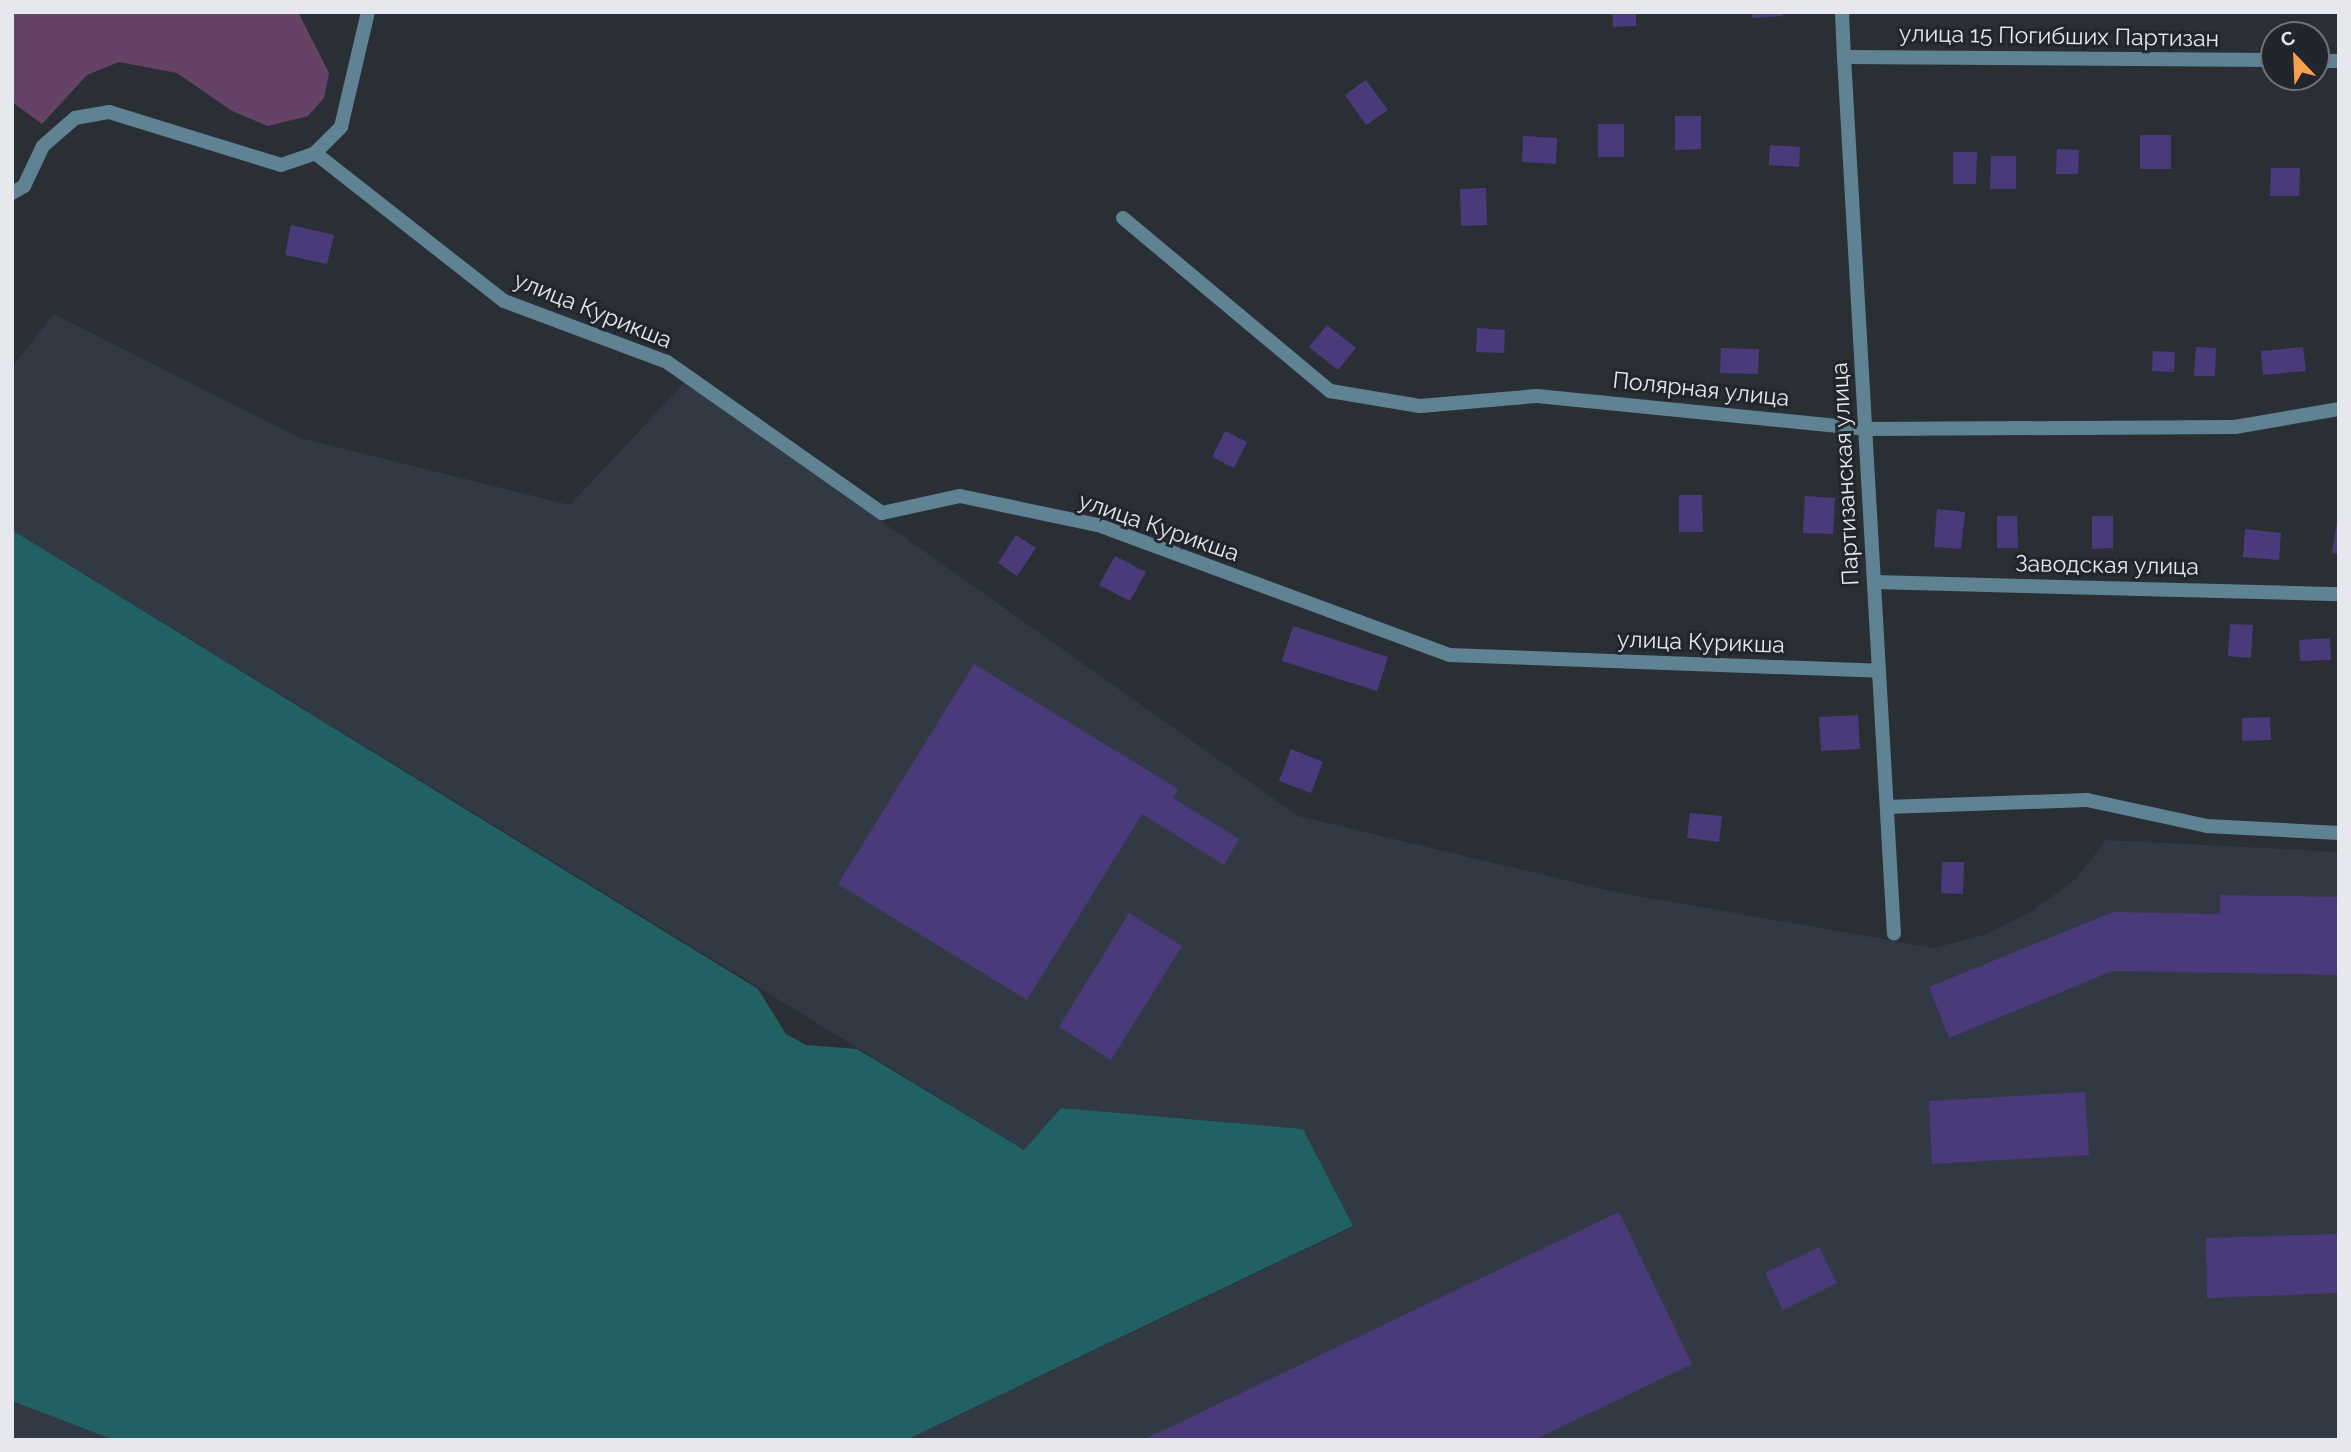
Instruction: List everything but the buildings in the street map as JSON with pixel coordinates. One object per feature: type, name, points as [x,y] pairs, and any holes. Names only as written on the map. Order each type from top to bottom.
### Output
[{"type":"street","points":[[12,193],[24,186],[43,146],[75,118],[109,112],[281,165],[315,153],[341,127],[368,12]]},
{"type":"street","name":"Партизанская улица","points":[[1842,12],[1894,934]]},
{"type":"street","name":"улица 15 Погибших Партизан","points":[[1844,57],[2260,60]]},
{"type":"street","name":"улица Курикша","points":[[315,153],[504,301],[667,362],[882,513],[960,496],[1098,526],[1449,655],[1879,671]]},
{"type":"street","name":"Полярная улица","points":[[1123,218],[1330,391],[1420,406],[1537,396],[1866,429],[2235,428],[2339,409]]},
{"type":"street","name":"Заводская улица","points":[[1874,582],[2339,594]]},
{"type":"street","points":[[1887,807],[2087,800],[2207,826],[2339,833]]},
{"type":"shaded area","points":[[12,12],[298,12],[329,73],[324,98],[308,116],[268,126],[232,111],[177,73],[119,62],[87,75],[42,124],[12,102]]},
{"type":"shaded area","points":[[54,314],[300,438],[570,505],[685,382],[1298,816],[1615,892],[1934,948],[1984,935],[2032,911],[2076,879],[2106,840],[2339,852],[2339,1440],[906,1440],[1353,1227],[1303,1129],[1061,1108],[1024,1150],[12,530],[12,367]]},
{"type":"shaded area","points":[[12,1401],[114,1440],[12,1440]]},
{"type":"water","points":[[12,530],[758,989],[786,1034],[806,1045],[857,1049],[1024,1150],[1061,1108],[1303,1129],[1353,1226],[906,1440],[114,1440],[12,1401]]}]
